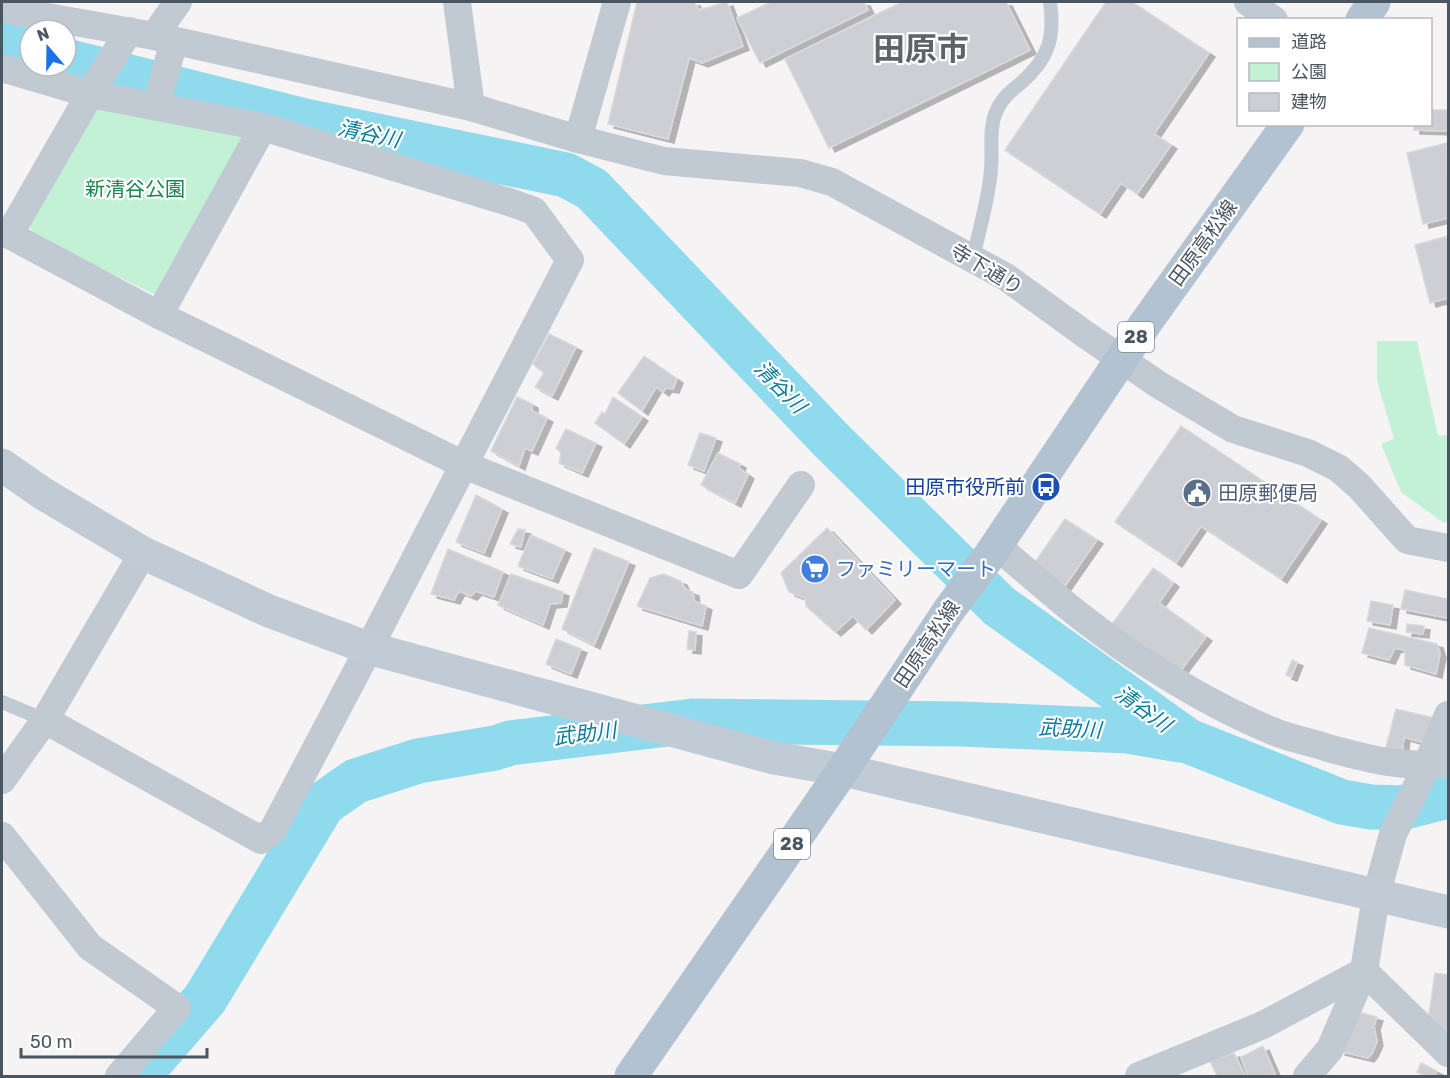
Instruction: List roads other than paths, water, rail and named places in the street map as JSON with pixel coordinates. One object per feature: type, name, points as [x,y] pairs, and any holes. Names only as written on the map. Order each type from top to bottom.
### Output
[{"type":"main road","points":[[1363,18],[1374,2]]},
{"type":"main road","name":"田原高松線","points":[[631,1077],[843,770],[949,610],[993,550],[1122,358],[1287,126]]},
{"type":"street","points":[[178,2],[150,41],[94,89],[5,233],[159,315],[464,465],[739,575],[801,485]]},
{"type":"street","points":[[457,2],[471,107]]},
{"type":"street","points":[[578,139],[617,2]]},
{"type":"street","points":[[1248,2],[1272,18]]},
{"type":"street","name":"寺下通り","points":[[2,9],[471,107],[578,139],[664,160],[800,173],[832,182],[1006,277],[1159,385],[1233,429],[1308,453],[1338,468],[1359,486],[1407,540],[1449,548]]},
{"type":"street","points":[[150,41],[158,101]]},
{"type":"street","points":[[2,68],[158,101],[264,127],[534,210],[570,260],[273,830],[261,840],[45,720]]},
{"type":"street","points":[[159,315],[264,127]]},
{"type":"street","points":[[2,465],[42,493],[143,553],[269,611],[368,648],[774,758],[843,770],[1449,912]]},
{"type":"street","points":[[993,550],[1081,617],[1155,669],[1209,700],[1276,732],[1388,764],[1432,769]]},
{"type":"street","points":[[2,780],[45,720],[143,553]]},
{"type":"street","points":[[1307,1077],[1330,1049],[1364,971],[1376,896],[1393,834],[1432,769],[1449,715]]},
{"type":"street","points":[[2,836],[90,948],[177,1008],[119,1077]]},
{"type":"street","points":[[1364,971],[1449,1053]]},
{"type":"street","points":[[1139,1077],[1263,1025],[1364,971]]},
{"type":"lane","points":[[973,259],[991,170],[992,130],[997,110],[1007,95],[1043,60],[1051,41],[1053,20],[1050,2]]},
{"type":"lane","points":[[2,702],[45,720]]},
{"type":"waterway","name":"清谷川","points":[[2,44],[18,49]]},
{"type":"waterway","name":"清谷川","points":[[78,64],[305,121],[566,175],[592,189],[830,439],[999,606],[1188,741],[1342,802],[1371,807],[1401,808],[1448,796]]},
{"type":"waterway","name":"武助川","points":[[138,1076],[205,999],[323,804],[356,781],[418,761],[495,748],[510,743],[693,721],[961,724],[1128,731],[1180,740]]},
{"type":"place","name":"田原市役所前","points":[[1046,487]]},
{"type":"place","name":"田原郵便局","points":[[1197,493]]},
{"type":"place","name":"ファミリーマート","points":[[815,569]]},
{"type":"district","name":"田原市","points":[[921,49]]},
{"type":"park label","name":"新清谷公園","points":[[135,189]]}]
